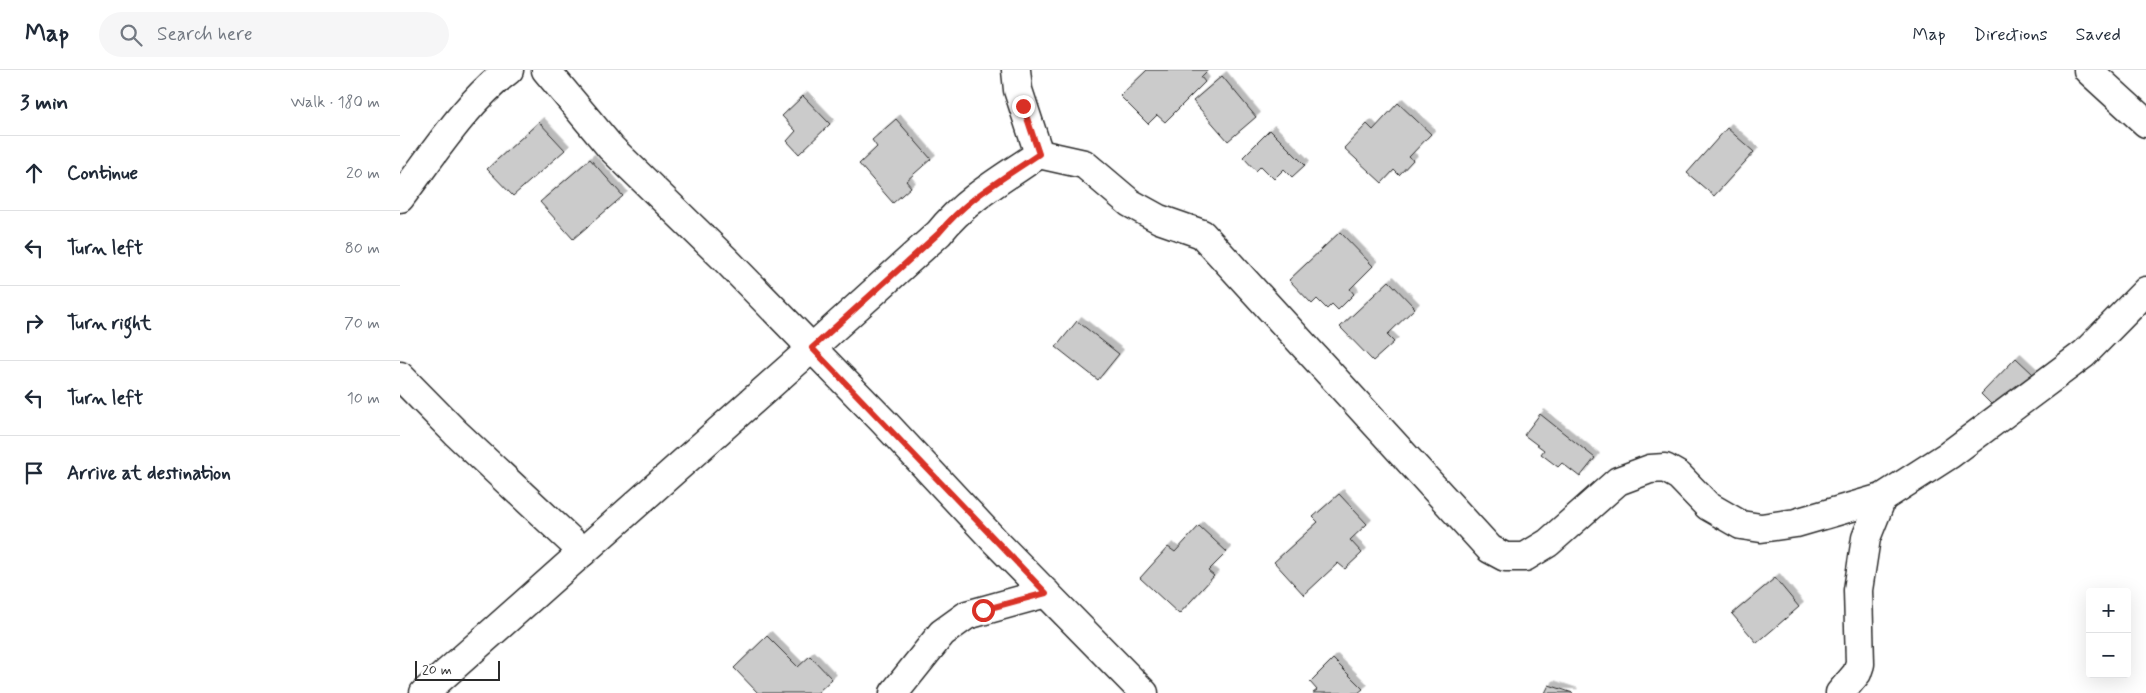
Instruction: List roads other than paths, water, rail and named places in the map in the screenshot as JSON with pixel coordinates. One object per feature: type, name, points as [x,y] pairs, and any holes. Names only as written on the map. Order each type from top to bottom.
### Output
[{"type":"street","points":[[400,198],[465,114],[509,70]]},
{"type":"street","points":[[546,70],[611,148],[725,259],[1144,693]]},
{"type":"street","points":[[1016,70],[1018,90],[1039,154]]},
{"type":"street","points":[[2088,70],[2146,123]]},
{"type":"street","points":[[424,693],[812,348],[939,233],[951,218],[985,190],[1039,154],[1084,164],[1130,203],[1159,219],[1202,234],[1490,549],[1505,557],[1525,557],[1548,543],[1618,481],[1650,468],[1666,468],[1679,476],[1708,506],[1741,525],[1761,528],[1796,523],[1882,498],[1949,455],[2084,354],[2146,291]]},
{"type":"street","points":[[400,376],[456,433],[583,552]]},
{"type":"street","points":[[1840,693],[1857,673],[1860,664],[1858,590],[1866,538],[1882,498]]},
{"type":"street","points":[[894,693],[942,633],[967,615],[1046,593]]}]
